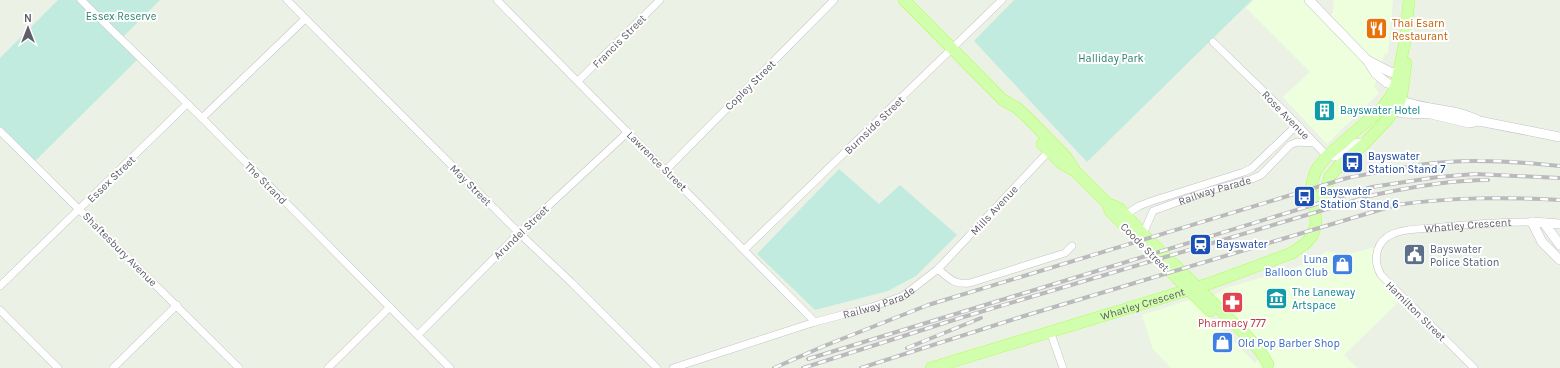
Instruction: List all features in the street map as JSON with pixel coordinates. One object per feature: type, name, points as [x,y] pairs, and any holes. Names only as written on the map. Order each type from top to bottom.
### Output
[{"type":"main road","name":"Coode Street","points":[[904,0],[1003,100],[1012,113],[1061,163],[1076,171]]},
{"type":"main road","points":[[1314,200],[1325,193],[1330,176],[1339,166],[1366,142],[1388,119],[1400,86],[1409,0]]},
{"type":"main road","name":"Coode Street","points":[[1003,100],[1017,108],[1028,118],[1066,157],[1076,171],[1107,203],[1120,209],[1193,288],[1204,305],[1268,367]]},
{"type":"main road","points":[[1327,156],[1374,116],[1393,103]]},
{"type":"main road","name":"Whatley Crescent","points":[[931,368],[1193,288],[1292,253],[1306,243],[1312,236],[1316,224],[1314,200],[1310,192],[1316,170],[1327,156]]},
{"type":"main road","name":"Coode Street","points":[[1107,203],[1110,211],[1193,288]]},
{"type":"main road","points":[[1193,288],[1260,351],[1268,367]]},
{"type":"street","name":"The Strand","points":[[81,0],[202,118],[450,368]]},
{"type":"street","name":"May Street","points":[[287,0],[519,234],[571,282],[657,368]]},
{"type":"street","name":"Lawrence Street","points":[[498,0],[745,249],[815,322]]},
{"type":"street","name":"Francis Street","points":[[578,81],[660,0]]},
{"type":"street","name":"Copley Street","points":[[666,170],[834,0]]},
{"type":"street","name":"Burnside Street","points":[[745,249],[1002,0]]},
{"type":"street","points":[[1309,0],[1367,60],[1376,74],[1387,83],[1400,86]]},
{"type":"street","points":[[202,118],[305,18]]},
{"type":"street","name":"Rose Avenue","points":[[1214,42],[1327,156]]},
{"type":"street","points":[[1367,60],[1382,69],[1401,73]]},
{"type":"street","points":[[1393,103],[1402,113],[1431,114],[1469,123],[1479,121],[1560,137]]},
{"type":"street","name":"Essex Street","points":[[0,286],[187,104]]},
{"type":"street","name":"Railway Parade","points":[[1125,215],[1139,206],[1152,201],[1252,168],[1297,125]]},
{"type":"street","name":"Shaftesbury Avenue","points":[[0,131],[239,368]]},
{"type":"street","name":"Arundel Street","points":[[418,335],[519,234],[628,132]]},
{"type":"street","name":"Railway Parade","points":[[1144,234],[1153,211],[1205,192],[1252,179],[1261,175],[1290,145],[1297,142],[1314,143]]},
{"type":"street","points":[[1327,156],[1334,159],[1339,157],[1357,142],[1366,142]]},
{"type":"street","name":"Mills Avenue","points":[[938,269],[1049,151]]},
{"type":"street","points":[[1532,222],[1542,242],[1560,260]]},
{"type":"street","name":"Whatley Crescent","points":[[1380,246],[1382,241],[1392,234],[1407,231],[1465,224],[1532,222],[1560,224]]},
{"type":"street","points":[[1544,223],[1560,246]]},
{"type":"street","points":[[938,269],[954,282],[961,284],[970,283],[1065,253],[1072,246]]},
{"type":"street","name":"Hamilton Street","points":[[1380,246],[1376,259],[1377,268],[1381,276],[1474,368]]},
{"type":"street","name":"Railway Parade","points":[[673,368],[815,322],[872,307],[903,296],[938,269]]},
{"type":"street","points":[[114,368],[177,305]]},
{"type":"street","points":[[328,368],[390,307]]},
{"type":"street","points":[[0,310],[58,368]]},
{"type":"street","points":[[1050,331],[1063,368]]},
{"type":"shaded area","points":[[1254,0],[1309,0],[1328,18],[1333,12],[1334,0],[1393,0],[1388,53],[1384,55],[1374,87],[1379,93],[1327,144],[1283,97],[1310,72],[1246,8]]},
{"type":"shaded area","points":[[1380,246],[1377,268],[1402,296],[1394,306],[1344,355],[1358,368],[1171,368],[1153,349],[1142,315],[1192,299],[1255,363],[1267,350],[1213,296],[1226,288],[1313,262],[1326,251],[1345,255]]},
{"type":"green space","name":"Essex Reserve","points":[[58,0],[81,0],[85,3],[88,0],[160,0],[121,39],[140,57],[32,164],[0,131],[0,58]]},
{"type":"green space","name":"Halliday Park","points":[[1014,0],[1252,0],[1087,162],[974,41]]},
{"type":"green space","points":[[839,169],[879,204],[900,185],[957,235],[916,276],[888,291],[815,310],[757,254]]},
{"type":"railway","points":[[774,368],[824,346],[928,305],[1347,178],[1422,164],[1461,161],[1504,161],[1560,166]]},
{"type":"railway","points":[[808,359],[1372,187],[1438,177],[1475,174],[1560,178]]},
{"type":"railway","points":[[803,368],[960,318],[1374,195],[1431,184],[1488,180]]},
{"type":"railway","points":[[861,368],[1024,316],[1396,205],[1437,200],[1478,198],[1560,200]]},
{"type":"railway","points":[[907,348],[981,318]]},
{"type":"place","name":"Thai Esarn Restaurant","points":[[1377,29]]},
{"type":"place","name":"Bayswater Hotel","points":[[1324,110]]},
{"type":"place","name":"Bayswater Station Stand 7","points":[[1353,162]]},
{"type":"place","name":"Bayswater Station Stand 6","points":[[1305,197]]},
{"type":"place","name":"Bayswater","points":[[1201,244]]},
{"type":"place","name":"Bayswater Police Station","points":[[1414,255]]},
{"type":"place","name":"Luna Balloon Club","points":[[1343,265]]},
{"type":"place","name":"The Laneway Artspace","points":[[1276,298]]},
{"type":"place","name":"Pharmacy 777","points":[[1232,303]]},
{"type":"place","name":"Old Pop Barber Shop","points":[[1223,343]]}]
